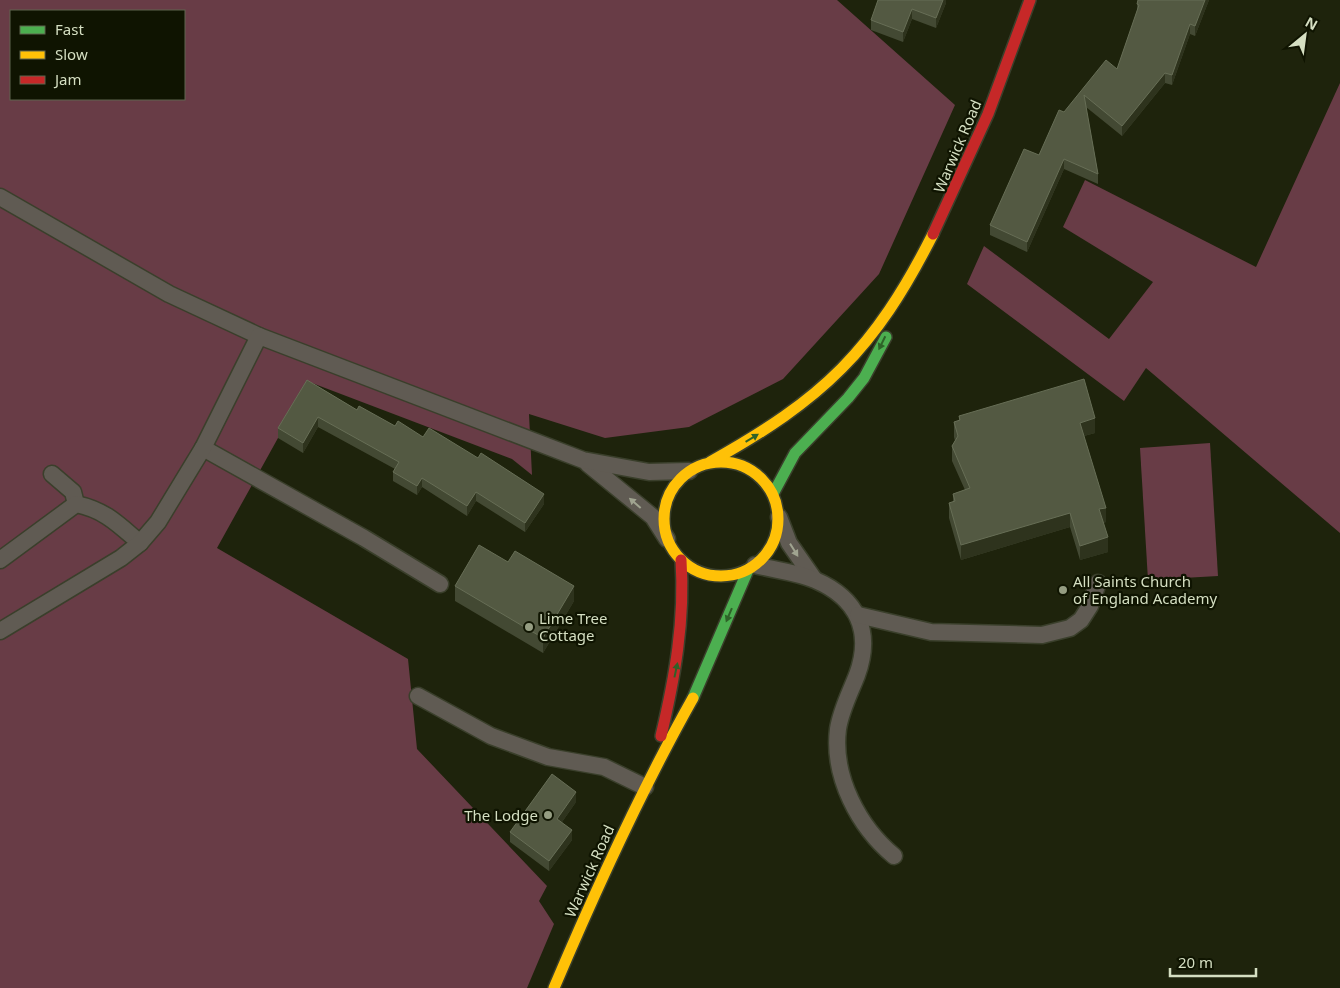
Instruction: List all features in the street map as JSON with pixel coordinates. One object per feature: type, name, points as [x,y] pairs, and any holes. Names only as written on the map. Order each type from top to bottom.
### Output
[{"type":"street","name":"Warwick Road","points":[[710,462],[767,430],[818,393],[866,345],[899,297],[972,155],[1030,0]]},
{"type":"street","name":"Warwick Road","points":[[774,494],[795,453],[848,398],[864,378],[885,339],[899,297]]},
{"type":"street","points":[[710,462],[731,462],[748,468],[762,478],[774,494],[779,517],[773,544],[752,567],[736,574],[710,575],[690,567],[681,560],[667,539],[664,519],[666,503],[676,483],[689,471],[710,462]]},
{"type":"street","name":"Warwick Road","points":[[654,766],[682,634],[684,581],[681,560]]},
{"type":"street","name":"Warwick Road","points":[[554,988],[599,883],[654,766],[697,690],[752,567]]},
{"type":"lane","points":[[0,196],[169,294],[259,336],[583,460],[649,472],[689,471]]},
{"type":"lane","points":[[0,631],[121,558],[140,543],[158,522],[203,448],[259,336]]},
{"type":"lane","points":[[203,448],[364,538],[440,584]]},
{"type":"lane","points":[[583,460],[653,517],[667,539]]},
{"type":"lane","points":[[52,474],[73,492],[76,504]]},
{"type":"lane","points":[[0,560],[76,504],[94,508],[109,516],[140,543]]},
{"type":"lane","points":[[779,517],[790,543],[814,579]]},
{"type":"lane","points":[[752,567],[814,579],[838,594],[858,615],[864,648],[838,730],[841,768],[856,812],[880,845],[894,856]]},
{"type":"lane","points":[[858,615],[940,633],[1042,635],[1070,628],[1081,620],[1090,606],[1098,583]]},
{"type":"lane","points":[[418,696],[491,736],[548,756],[604,767],[645,786]]},
{"type":"shaded area","points":[[0,0],[837,0],[955,105],[879,274],[783,379],[689,427],[605,438],[529,414],[532,475],[512,459],[312,383],[278,438],[217,548],[408,659],[417,749],[547,886],[539,901],[554,924],[527,988],[0,988]]},
{"type":"shaded area","points":[[1340,83],[1340,533],[1146,368],[1124,401],[967,284],[984,246],[1109,339],[1153,282],[1063,227],[1085,180],[1256,267]]},
{"type":"shaded area","points":[[1210,443],[1218,576],[1148,580],[1140,448]]},
{"type":"building","points":[[878,0],[943,0],[936,18],[912,9],[903,32],[871,20]]},
{"type":"building","points":[[1138,0],[1205,0],[1195,26],[1190,24],[1172,75],[1165,73],[1122,126],[1084,95],[1098,174],[1064,159],[1027,242],[990,225],[1024,149],[1039,155],[1059,110],[1064,112],[1106,60],[1117,69],[1139,5],[1137,4]]},
{"type":"building","points":[[1084,379],[1095,418],[1080,423],[1106,508],[1099,509],[1108,537],[1080,546],[1070,513],[961,545],[949,503],[955,501],[953,494],[970,488],[952,446],[958,436],[954,422],[960,420],[959,416]]},
{"type":"building","points":[[307,380],[357,410],[359,406],[395,426],[398,421],[423,437],[429,428],[478,458],[481,453],[544,494],[525,523],[476,492],[467,506],[422,478],[417,486],[393,472],[399,462],[318,417],[303,443],[278,428]]},
{"type":"building","name":"Lime Tree Cottage","points":[[479,545],[508,562],[515,551],[574,586],[543,638],[455,586]]},
{"type":"building","name":"The Lodge","points":[[552,774],[576,792],[557,819],[572,830],[549,861],[510,832]]},
{"type":"traffic: fast","points":[[773,494],[795,453],[848,398],[864,378],[886,337]]},
{"type":"traffic: fast","points":[[693,698],[748,570]]},
{"type":"traffic: slow","points":[[710,462],[750,439],[784,416],[815,393],[842,368],[866,341],[889,310],[911,275],[933,234]]},
{"type":"traffic: slow","points":[[721,462],[743,466],[762,478],[774,497],[778,519],[774,541],[762,560],[743,572],[721,576],[699,572],[680,560],[668,541],[664,519],[668,497],[680,478],[699,466],[721,462]]},
{"type":"traffic: slow","points":[[554,988],[619,841],[693,698]]},
{"type":"traffic: jam","points":[[933,234],[988,114],[1030,0]]},
{"type":"traffic: jam","points":[[661,736],[678,648],[682,605],[681,560]]},
{"type":"place","name":"All Saints Church of England Academy","points":[[1063,590]]},
{"type":"place","name":"Lime Tree Cottage","points":[[529,627]]},
{"type":"place","name":"The Lodge","points":[[548,815]]}]
